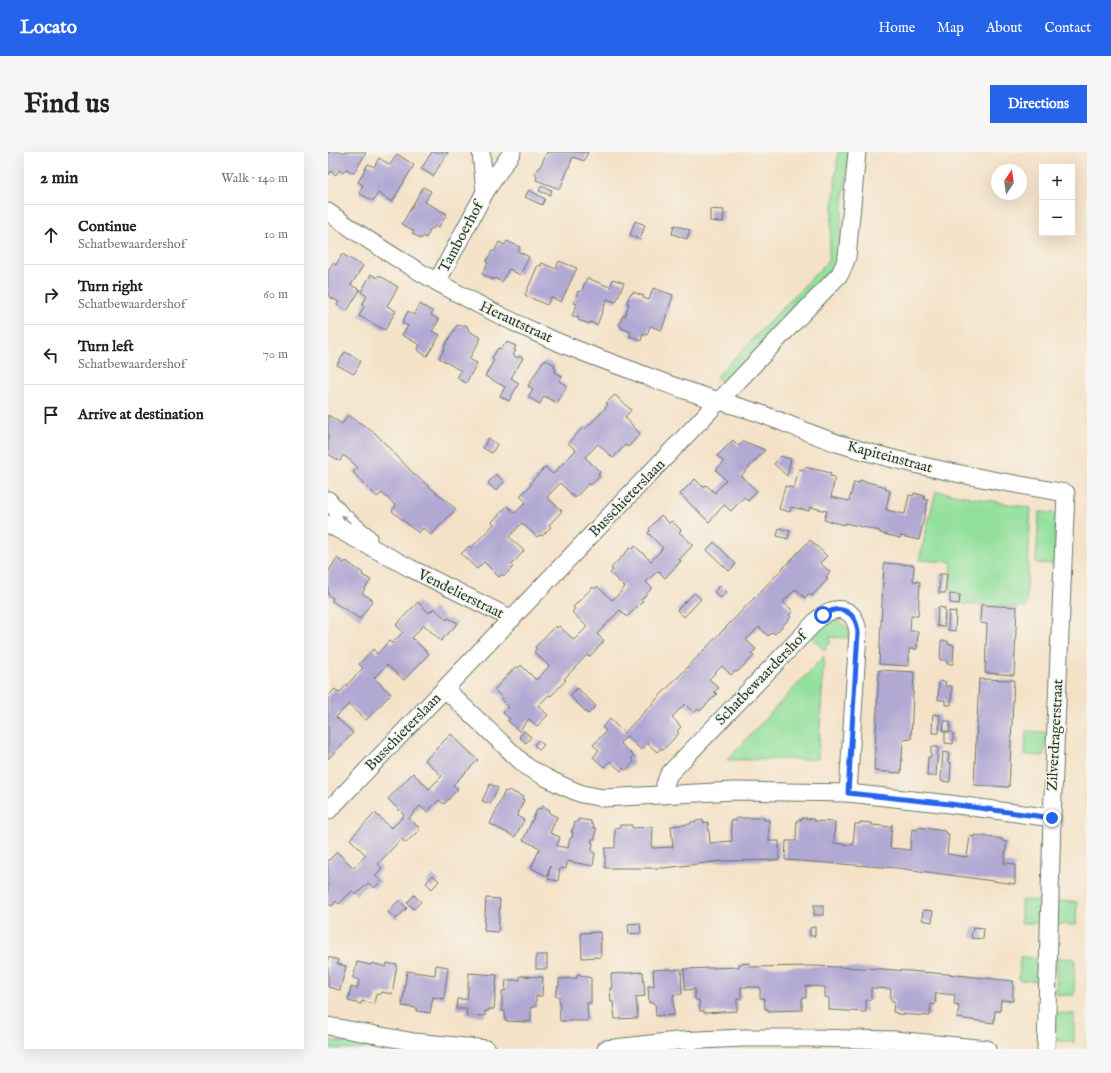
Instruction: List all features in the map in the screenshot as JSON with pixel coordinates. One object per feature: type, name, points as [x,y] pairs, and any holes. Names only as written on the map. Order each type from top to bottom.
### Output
[{"type":"street","name":"Tamboerhof","points":[[481,152],[485,192]]},
{"type":"street","name":"Tamboerhof","points":[[437,282],[485,192],[512,152]]},
{"type":"street","name":"Busschieterslaan","points":[[328,811],[840,274],[847,257],[857,152]]},
{"type":"street","name":"Herautstraat","points":[[328,212],[378,246],[437,282],[478,304],[555,341],[684,390],[720,401]]},
{"type":"street","name":"Kapiteinstraat","points":[[720,401],[838,443],[907,463],[962,476],[1066,493]]},
{"type":"street","name":"Zilverdragerstraat","points":[[1046,1049],[1052,818],[1066,493]]},
{"type":"street","name":"Vendelierstraat","points":[[328,500],[353,526],[410,568]]},
{"type":"street","name":"Vendelierstraat","points":[[328,524],[410,568],[512,619]]},
{"type":"street","name":"Schatbewaardershof","points":[[665,795],[665,784],[669,774],[818,619],[830,610],[837,609],[844,610],[854,618],[858,632],[848,793]]},
{"type":"street","points":[[445,689],[527,767],[544,778],[582,794],[603,798],[734,791],[848,793],[950,804],[1052,818]]},
{"type":"street","points":[[328,1026],[414,1042],[487,1049]]},
{"type":"street","points":[[606,1049],[677,1042],[744,1038],[894,1040],[987,1049]]},
{"type":"green space","points":[[838,152],[848,152],[838,256],[834,269],[723,383],[716,377],[828,261]]},
{"type":"green space","points":[[936,491],[1031,508],[1026,607],[961,604],[961,595],[950,594],[952,562],[919,560]]},
{"type":"green space","points":[[1039,512],[1056,513],[1054,564],[1036,563]]},
{"type":"green space","points":[[832,620],[839,621],[845,625],[849,638],[830,637],[830,644],[827,644],[826,650],[824,650],[811,637],[823,624]]},
{"type":"green space","points":[[824,656],[818,759],[727,760]]},
{"type":"green space","points":[[1026,731],[1046,732],[1044,756],[1025,755]]},
{"type":"green space","points":[[1021,900],[1040,901],[1039,923],[1021,923]]},
{"type":"green space","points":[[1058,901],[1077,902],[1076,925],[1057,924]]},
{"type":"green space","points":[[1020,957],[1038,958],[1037,981],[1019,980]]},
{"type":"green space","points":[[1057,958],[1075,959],[1074,995],[1056,995]]},
{"type":"green space","points":[[1055,1013],[1074,1014],[1074,1043],[1056,1040]]},
{"type":"green space","points":[[354,1039],[399,1047],[400,1049],[328,1049],[328,1040],[347,1043]]},
{"type":"building","points":[[328,152],[366,153],[354,173],[346,169],[343,173],[339,170],[336,175],[331,171],[329,175]]},
{"type":"building","points":[[432,152],[448,152],[433,176],[421,169]]},
{"type":"building","points":[[547,152],[588,152],[584,161],[573,157],[560,189],[536,180],[537,177],[535,174]]},
{"type":"building","points":[[397,154],[414,165],[392,202],[378,193],[373,201],[359,193],[363,185],[358,182],[368,164],[374,167],[379,158],[390,165]]},
{"type":"building","points":[[541,186],[552,190],[550,195],[539,191]]},
{"type":"building","points":[[423,187],[431,191],[425,202],[447,214],[438,228],[435,226],[433,229],[431,228],[426,238],[423,236],[421,239],[412,233],[414,231],[402,224]]},
{"type":"building","points":[[529,190],[545,199],[542,205],[525,197]]},
{"type":"building","points":[[710,209],[724,210],[723,222],[710,221]]},
{"type":"building","points":[[635,221],[645,225],[640,240],[630,235]]},
{"type":"building","points":[[674,225],[690,230],[687,239],[672,234]]},
{"type":"building","points":[[507,241],[520,247],[518,251],[529,257],[520,275],[509,269],[502,282],[494,278],[493,280],[482,274],[488,263],[486,262],[492,251],[494,252],[499,242],[505,245]]},
{"type":"building","points":[[342,254],[363,266],[351,285],[360,290],[347,311],[337,305],[339,302],[328,296],[328,271],[333,263],[336,265]]},
{"type":"building","points":[[559,261],[577,268],[561,302],[551,297],[547,305],[525,295],[538,265],[541,266],[542,263],[556,269]]},
{"type":"building","points":[[371,274],[377,278],[379,275],[398,287],[387,306],[396,311],[385,330],[359,316],[364,307],[362,305],[367,296],[361,292]]},
{"type":"building","points":[[587,278],[610,287],[613,279],[624,283],[616,302],[607,299],[597,325],[578,320],[579,318],[572,316],[577,304],[574,303],[578,291],[581,292]]},
{"type":"building","points":[[653,288],[673,295],[662,330],[650,326],[647,335],[643,333],[641,341],[630,337],[631,332],[621,328],[619,325],[623,315],[625,316],[629,304],[627,303],[630,294],[633,292],[644,296],[643,298],[649,300]]},
{"type":"building","points":[[420,304],[433,312],[431,315],[439,320],[432,331],[440,335],[427,356],[417,350],[420,345],[402,335],[408,326],[402,323],[408,311],[414,315]]},
{"type":"building","points":[[457,325],[467,326],[469,331],[481,338],[469,359],[477,363],[466,383],[457,378],[461,371],[439,358]]},
{"type":"building","points":[[507,342],[516,346],[514,350],[516,351],[513,355],[518,358],[519,356],[523,358],[511,378],[519,383],[509,401],[500,396],[505,387],[485,376],[494,360],[492,358],[498,348],[500,349]]},
{"type":"building","points":[[345,352],[361,361],[354,374],[337,365]]},
{"type":"building","points":[[546,360],[555,365],[555,372],[562,376],[559,381],[567,386],[557,403],[544,396],[540,404],[528,397],[533,389],[528,386],[543,361],[545,362]]},
{"type":"building","points":[[615,395],[631,410],[625,417],[640,434],[628,447],[625,445],[613,458],[598,444],[585,457],[600,472],[598,475],[600,476],[591,485],[589,483],[575,498],[560,483],[547,497],[562,511],[549,525],[551,527],[542,536],[540,535],[537,537],[522,523],[509,537],[524,551],[511,565],[513,567],[504,576],[502,574],[499,577],[484,562],[477,569],[461,554],[469,546],[471,548],[494,524],[492,522],[507,506],[515,513],[526,502],[520,496],[532,484],[530,483],[545,467],[553,474],[576,450],[568,443],[583,427],[585,429],[597,417],[608,405],[606,403]]},
{"type":"building","points":[[328,415],[342,424],[348,415],[375,433],[413,473],[456,509],[431,535],[423,528],[419,533],[412,528],[392,511],[396,506],[382,493],[377,497],[362,482],[353,472],[358,468],[351,461],[343,455],[340,461],[328,454]]},
{"type":"building","points":[[488,438],[497,444],[492,453],[483,448]]},
{"type":"building","points":[[733,440],[739,446],[743,441],[765,450],[741,476],[757,491],[748,501],[744,497],[731,511],[724,505],[709,522],[680,494],[695,479],[703,487],[706,485],[715,493],[726,480],[716,470],[724,462],[717,456]]},
{"type":"building","points":[[781,456],[791,459],[787,476],[774,464]]},
{"type":"building","points":[[805,467],[831,473],[830,476],[835,477],[831,497],[849,501],[854,482],[859,483],[860,480],[886,487],[885,489],[890,491],[886,510],[905,514],[909,495],[913,496],[914,493],[925,496],[924,499],[928,500],[919,540],[901,536],[900,538],[880,533],[880,531],[824,520],[827,511],[810,507],[809,511],[791,507],[790,512],[779,509],[785,486],[794,488],[799,469],[804,470]]},
{"type":"building","points":[[496,474],[504,482],[496,491],[488,483]]},
{"type":"building","points":[[661,515],[669,523],[672,521],[681,530],[679,532],[693,545],[679,560],[681,561],[665,578],[658,571],[646,582],[652,588],[641,600],[643,601],[627,617],[620,610],[597,634],[604,641],[589,657],[587,655],[564,679],[566,680],[551,696],[549,695],[538,706],[548,715],[537,726],[529,719],[519,731],[508,721],[510,719],[503,713],[509,707],[502,700],[503,698],[494,690],[516,666],[518,668],[521,665],[536,680],[543,673],[549,666],[534,652],[537,649],[535,647],[555,626],[557,628],[559,626],[574,640],[587,627],[572,612],[575,609],[573,607],[593,587],[595,589],[597,586],[612,600],[619,594],[625,587],[610,573],[613,570],[611,568],[631,547],[633,549],[635,546],[651,561],[663,548],[648,533],[650,531],[649,529]]},
{"type":"building","points":[[779,528],[790,531],[788,539],[777,536]]},
{"type":"building","points":[[810,540],[827,556],[820,563],[830,572],[826,577],[828,579],[812,596],[809,593],[805,598],[796,589],[783,602],[793,611],[789,615],[791,617],[775,634],[772,632],[768,636],[759,627],[746,640],[756,649],[751,654],[754,656],[737,672],[735,671],[731,675],[722,666],[709,679],[719,688],[714,692],[717,694],[700,711],[698,709],[694,713],[685,704],[672,717],[681,727],[677,731],[679,733],[663,750],[661,748],[657,752],[647,743],[641,750],[627,736],[620,743],[634,756],[631,759],[634,762],[626,770],[623,768],[621,771],[610,761],[604,767],[593,757],[599,750],[593,745],[606,731],[602,727],[610,719],[624,733]]},
{"type":"building","points":[[714,542],[736,564],[729,571],[707,550]]},
{"type":"building","points":[[337,558],[344,563],[346,561],[363,573],[362,575],[371,580],[362,593],[373,600],[360,619],[332,601],[333,598],[328,595],[328,572]]},
{"type":"building","points":[[884,563],[914,565],[913,581],[920,582],[918,616],[911,616],[910,631],[918,631],[917,649],[909,649],[909,666],[879,664]]},
{"type":"building","points":[[940,574],[947,574],[945,593],[939,593]]},
{"type":"building","points":[[720,585],[727,592],[720,598],[714,592]]},
{"type":"building","points":[[694,593],[701,599],[684,617],[677,610]]},
{"type":"building","points":[[950,594],[960,595],[959,604],[950,603]]},
{"type":"building","points":[[418,602],[429,613],[434,608],[447,620],[448,618],[458,623],[441,641],[424,625],[422,627],[412,638],[429,654],[404,680],[387,665],[374,678],[391,694],[366,720],[349,704],[336,717],[353,733],[328,759],[328,696],[335,689],[339,693],[363,668],[359,664],[373,649],[377,654],[389,641],[392,643],[403,632],[396,625]]},
{"type":"building","points":[[981,605],[1017,607],[1014,675],[985,673],[987,624],[980,623]]},
{"type":"building","points":[[938,607],[945,608],[944,627],[937,626]]},
{"type":"building","points":[[949,611],[956,612],[955,631],[948,630]]},
{"type":"building","points":[[941,641],[948,641],[948,644],[954,645],[953,664],[947,664],[947,660],[940,660]]},
{"type":"building","points":[[879,670],[914,672],[911,739],[903,740],[901,773],[874,771]]},
{"type":"building","points":[[979,679],[1014,680],[1009,787],[974,785]]},
{"type":"building","points":[[939,681],[946,682],[945,686],[952,686],[951,705],[945,705],[945,700],[938,700]]},
{"type":"building","points":[[577,688],[596,706],[588,714],[570,696]]},
{"type":"building","points":[[933,714],[940,715],[939,733],[932,733]]},
{"type":"building","points":[[944,721],[950,721],[950,731],[943,731]]},
{"type":"building","points":[[524,731],[531,737],[526,743],[519,737]]},
{"type":"building","points":[[945,732],[953,732],[953,744],[945,743]]},
{"type":"building","points":[[451,734],[478,760],[453,785],[458,789],[444,804],[439,800],[427,812],[420,806],[409,818],[420,829],[406,843],[401,839],[378,864],[382,868],[375,876],[381,881],[374,888],[368,883],[356,895],[352,891],[339,904],[336,901],[332,906],[328,904],[328,861],[337,852],[354,868],[366,855],[350,839],[375,813],[391,828],[398,822],[404,815],[388,799],[413,773],[429,789],[442,776],[425,760]]},
{"type":"building","points":[[538,740],[544,745],[539,750],[534,745]]},
{"type":"building","points":[[931,747],[938,747],[936,776],[927,776],[928,757],[931,757]]},
{"type":"building","points":[[943,752],[949,753],[948,762],[951,763],[950,782],[941,781]]},
{"type":"building","points":[[490,784],[498,788],[490,804],[482,801]]},
{"type":"building","points":[[509,790],[523,797],[522,799],[524,800],[517,816],[524,820],[515,837],[490,824],[505,791],[507,792]]},
{"type":"building","points":[[542,806],[550,810],[549,813],[557,817],[550,833],[560,837],[557,846],[568,848],[570,838],[572,838],[572,829],[575,822],[578,822],[578,819],[591,821],[591,824],[594,825],[593,828],[596,828],[595,839],[592,839],[591,842],[593,842],[592,852],[595,853],[593,866],[567,861],[566,869],[560,868],[558,881],[548,879],[550,866],[547,876],[531,868],[540,848],[523,840],[538,808],[541,809]]},
{"type":"building","points":[[736,818],[764,818],[764,820],[769,820],[769,841],[779,841],[779,860],[722,861],[664,868],[605,868],[605,848],[615,848],[615,828],[620,827],[620,825],[632,825],[632,828],[653,827],[652,848],[673,847],[671,826],[691,824],[691,822],[703,820],[703,823],[708,822],[710,843],[732,841],[731,820],[736,821]]},
{"type":"building","points":[[802,818],[814,819],[814,821],[835,822],[834,843],[853,845],[855,824],[860,824],[860,822],[891,827],[892,824],[890,848],[910,850],[912,829],[917,830],[918,827],[945,831],[945,833],[949,834],[947,854],[967,857],[970,836],[974,837],[975,835],[1002,839],[1002,841],[1007,842],[1004,863],[1015,864],[1015,884],[898,868],[785,860],[786,841],[796,841],[797,820],[802,820]]},
{"type":"building","points":[[433,875],[439,881],[432,889],[426,883]]},
{"type":"building","points":[[414,895],[421,902],[414,909],[407,903]]},
{"type":"building","points":[[486,898],[500,899],[498,932],[484,931]]},
{"type":"building","points":[[399,900],[407,908],[396,919],[388,912]]},
{"type":"building","points":[[814,905],[823,905],[823,915],[814,915]]},
{"type":"building","points":[[923,910],[933,911],[932,922],[922,920]]},
{"type":"building","points":[[640,923],[641,933],[629,934],[628,924]]},
{"type":"building","points":[[815,927],[815,936],[810,936],[810,928]]},
{"type":"building","points":[[973,927],[984,928],[983,939],[971,938]]},
{"type":"building","points":[[600,932],[601,957],[582,958],[581,933]]},
{"type":"building","points":[[536,955],[547,955],[547,969],[536,969]]},
{"type":"building","points":[[328,957],[338,960],[337,964],[346,966],[340,990],[328,987]]},
{"type":"building","points":[[357,962],[371,965],[372,963],[386,967],[387,963],[397,965],[392,994],[381,992],[380,995],[376,994],[374,1004],[362,1001],[361,1004],[348,1001],[351,987],[357,989],[359,980],[353,978]]},
{"type":"building","points":[[750,963],[750,967],[816,966],[882,969],[1013,981],[1013,1001],[1001,1000],[1000,1011],[995,1011],[994,1023],[957,1018],[959,1006],[954,1005],[955,995],[936,993],[935,1005],[931,1004],[930,1016],[897,1014],[893,1012],[894,1001],[890,1000],[891,989],[871,988],[871,1000],[866,1000],[866,1012],[829,1010],[829,998],[825,997],[825,987],[806,986],[806,998],[802,998],[802,1010],[768,1011],[768,1009],[765,1009],[764,998],[760,998],[760,987],[741,987],[741,999],[737,999],[737,1011],[704,1013],[704,1011],[700,1011],[699,1000],[695,1000],[695,989],[685,990],[684,969],[739,967],[739,964]]},
{"type":"building","points":[[436,965],[448,967],[444,999],[433,997],[430,1013],[416,1011],[417,1008],[402,1006],[407,971],[435,975]]},
{"type":"building","points":[[681,969],[682,994],[673,995],[674,1015],[656,1016],[655,1003],[649,1003],[648,986],[654,986],[653,970]]},
{"type":"building","points":[[643,972],[645,996],[636,997],[638,1018],[615,1019],[613,1002],[611,1002],[611,974]]},
{"type":"building","points":[[469,973],[497,975],[494,1009],[485,1011],[485,1016],[466,1015],[467,1009],[456,1009],[457,999],[467,999]]},
{"type":"building","points":[[577,974],[591,978],[591,1003],[587,1003],[588,1021],[560,1021],[559,996],[555,996],[559,986],[559,979],[577,978]]},
{"type":"building","points":[[520,976],[543,977],[542,996],[536,996],[536,1007],[531,1007],[531,1022],[505,1021],[505,1011],[502,1011],[502,991],[505,991],[506,980],[520,980]]},
{"type":"route","points":[[823,615],[830,610],[844,610],[854,618],[858,632],[848,793],[950,804],[1052,818]]}]
